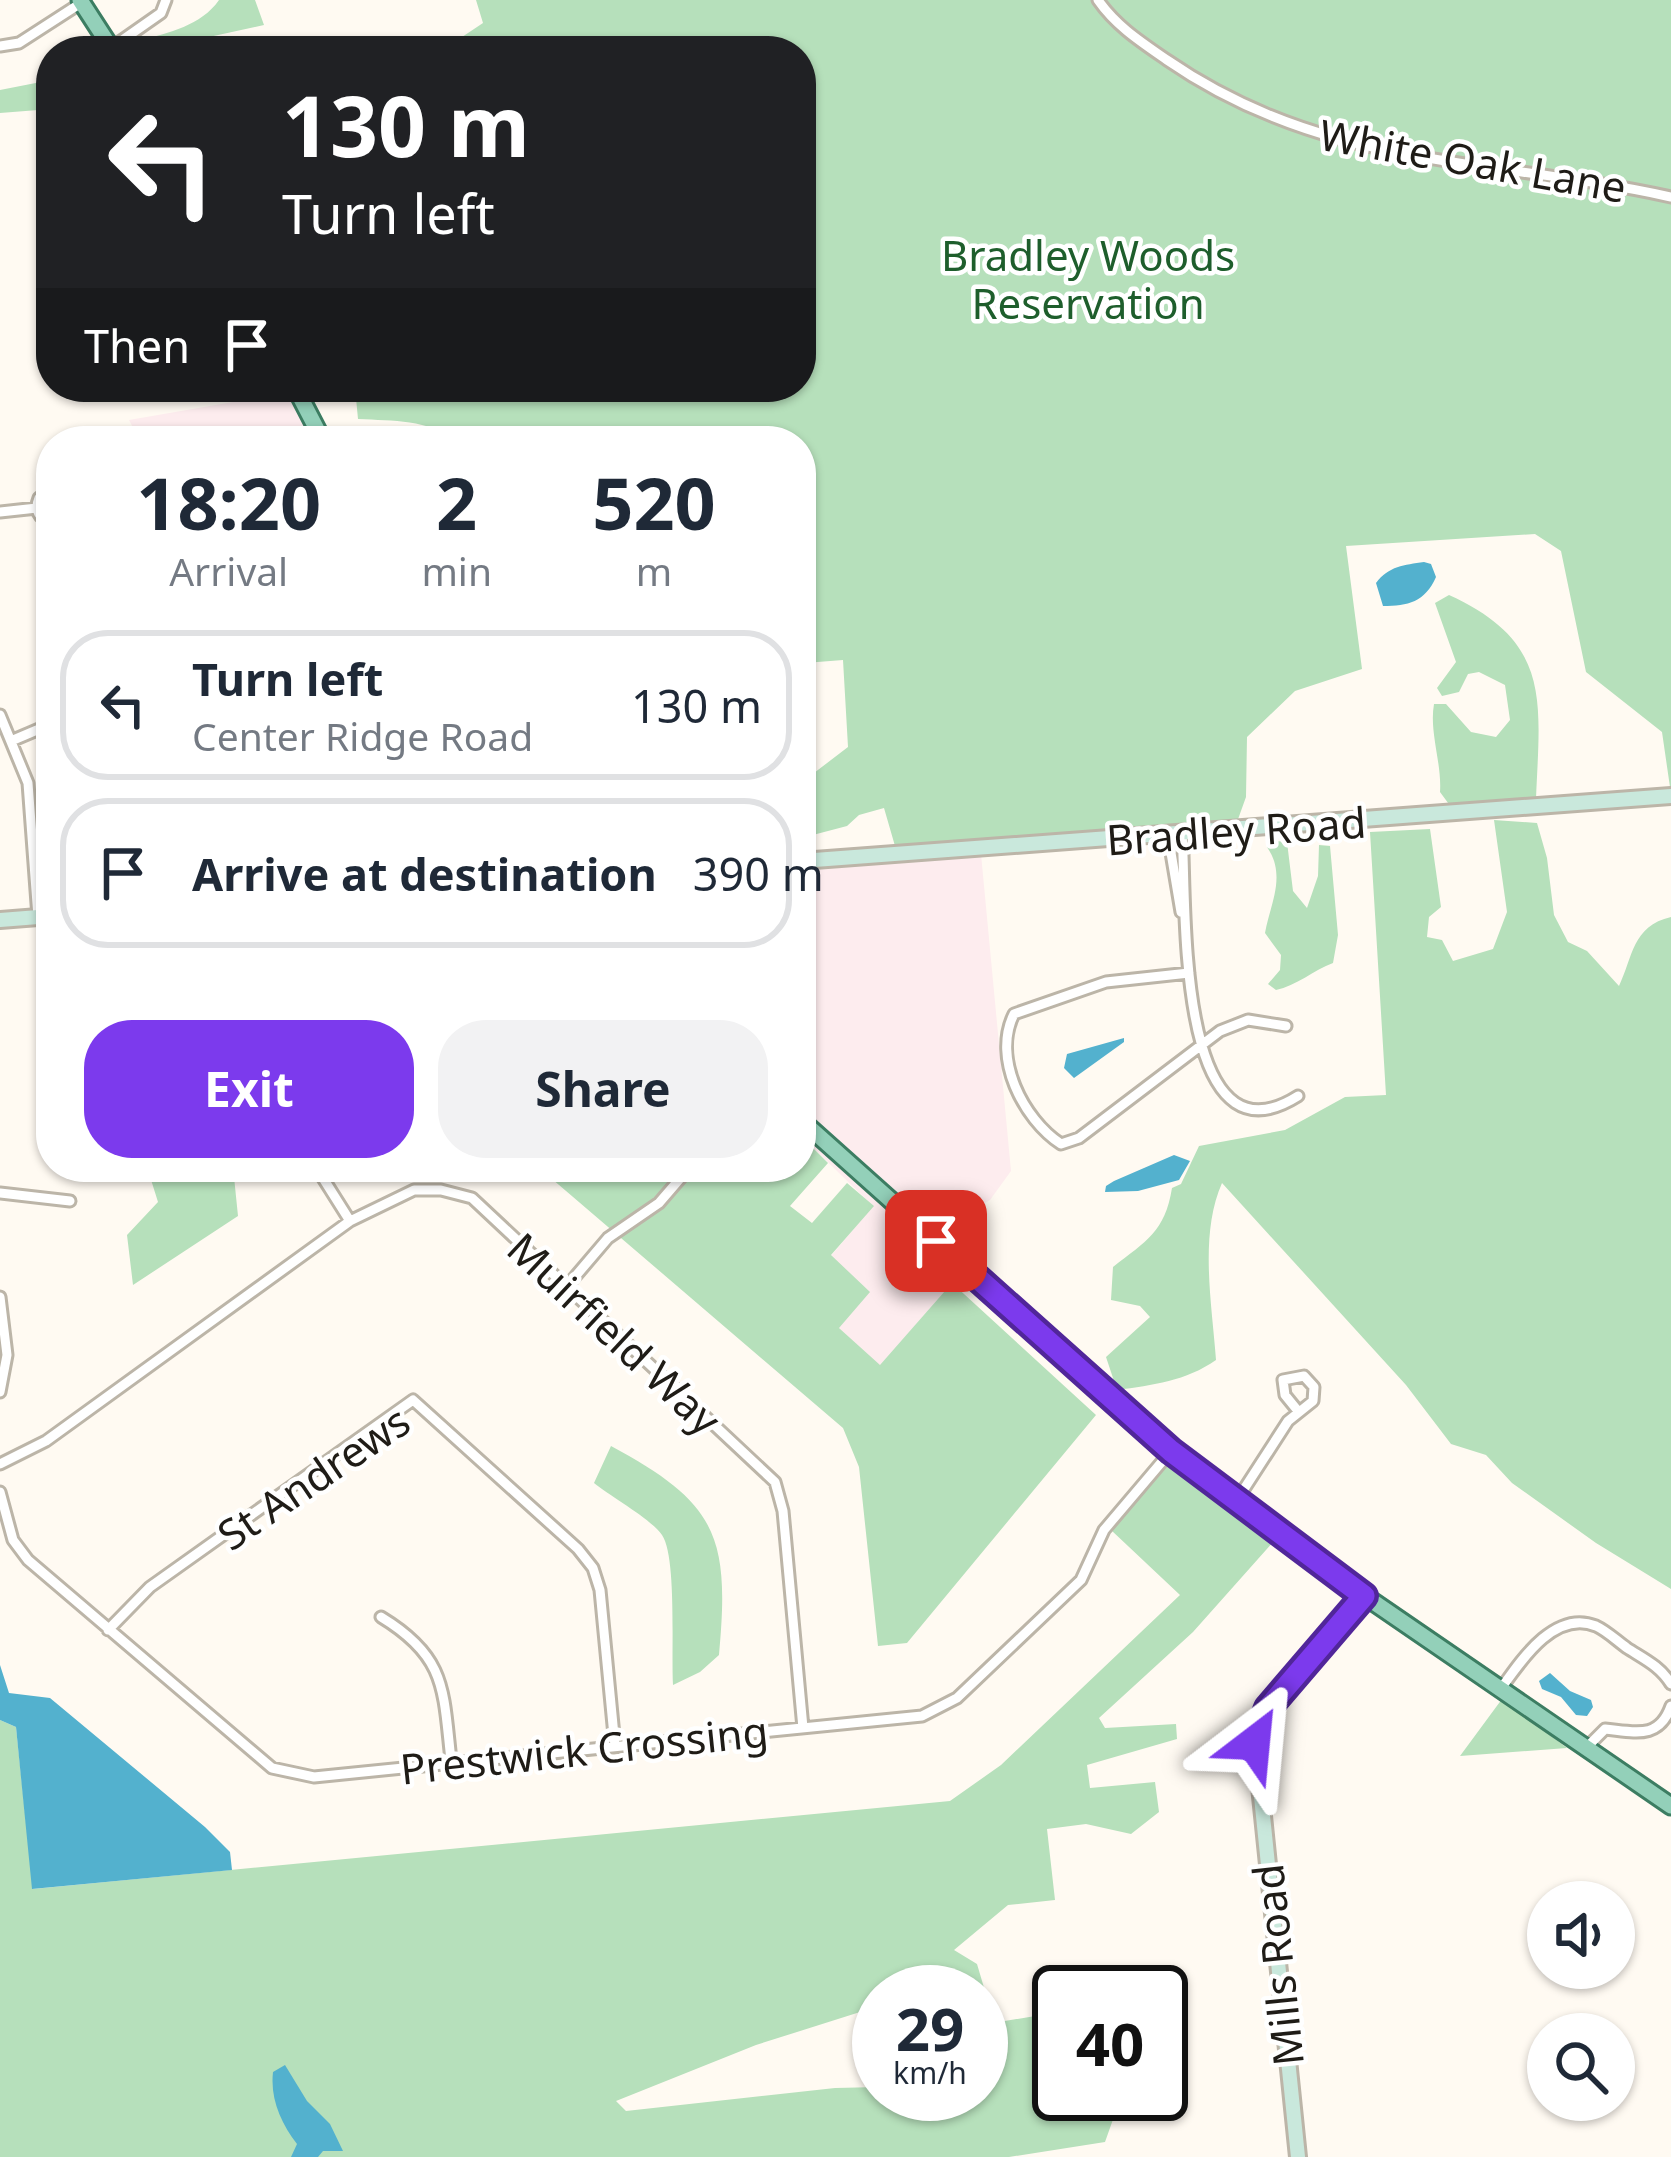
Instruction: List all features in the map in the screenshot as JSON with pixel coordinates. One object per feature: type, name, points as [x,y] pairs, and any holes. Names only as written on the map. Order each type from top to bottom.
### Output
[{"type":"main road","points":[[80,1],[103,36]]},
{"type":"main road","points":[[816,1133],[1235,1503],[1671,1807]]},
{"type":"street","points":[[131,36],[161,13],[166,0]]},
{"type":"street","name":"White Oak Lane","points":[[1098,0],[1112,20],[1197,81],[1321,136],[1430,160],[1671,197]]},
{"type":"street","points":[[0,46],[19,43],[80,1]]},
{"type":"street","points":[[0,512],[36,508]]},
{"type":"street","points":[[0,715],[29,790],[36,849]]},
{"type":"street","points":[[11,741],[36,730]]},
{"type":"street","name":"Bradley Road","points":[[816,859],[1671,796]]},
{"type":"street","points":[[1175,835],[1198,1045],[1214,1079],[1232,1101],[1274,1107],[1298,1096]]},
{"type":"street","points":[[0,920],[36,918]]},
{"type":"street","points":[[1189,973],[1106,982],[1014,1014],[1006,1033],[1014,1083],[1028,1114],[1045,1132],[1061,1144],[1070,1142],[1220,1031],[1247,1020],[1286,1026]]},
{"type":"street","points":[[325,1182],[350,1221]]},
{"type":"street","points":[[568,1285],[608,1238],[659,1203],[677,1182]]},
{"type":"street","name":"Muirfield Way","points":[[0,1465],[46,1441],[350,1221],[414,1190],[441,1190],[472,1198],[775,1482],[783,1511],[803,1728]]},
{"type":"street","points":[[0,1193],[70,1201]]},
{"type":"street","points":[[0,1297],[7,1355],[0,1391]]},
{"type":"street","name":"St Andrews","points":[[108,1630],[150,1587],[413,1400],[578,1549],[592,1568],[601,1590],[615,1746]]},
{"type":"street","points":[[1235,1503],[1298,1411]]},
{"type":"street","name":"Prestwick Crossing","points":[[0,1492],[13,1540],[28,1561],[272,1768],[314,1777],[922,1716],[957,1698],[1081,1580],[1104,1530],[1171,1451]]},
{"type":"street","name":"Mills Road","points":[[1298,2157],[1255,1738],[1268,1708],[1364,1596]]},
{"type":"street","points":[[381,1618],[410,1635],[431,1657],[443,1684],[451,1760]]},
{"type":"street","points":[[1500,1690],[1551,1633],[1580,1622],[1602,1629],[1657,1666],[1671,1684]]},
{"type":"street","points":[[1585,1749],[1605,1729],[1638,1734],[1655,1729],[1671,1706]]},
{"type":"shaded area","points":[[233,402],[296,402],[309,426],[132,426],[129,420]]},
{"type":"shaded area","points":[[981,854],[1011,1171],[990,1200],[935,1232],[967,1262],[880,1366],[838,1327],[831,1256],[873,1206],[816,1151],[816,865]]},
{"type":"green space","points":[[219,0],[255,0],[264,25],[214,36],[156,36],[194,22]]},
{"type":"green space","name":"Bradley Woods Reservation","points":[[476,0],[1671,0],[1671,794],[1662,732],[1586,672],[1561,551],[1535,534],[1346,546],[1362,669],[1295,691],[1247,737],[1246,797],[1237,822],[895,846],[884,808],[816,834],[816,771],[848,747],[843,660],[816,662],[816,426],[425,426],[358,419],[356,402],[816,402],[816,36],[464,36],[483,23]]},
{"type":"green space","points":[[36,83],[36,110],[0,113],[0,90]]},
{"type":"green space","points":[[1449,595],[1482,613],[1523,654],[1537,703],[1536,799],[1451,807],[1440,792],[1434,704],[1446,704],[1471,732],[1496,737],[1510,720],[1505,685],[1479,672],[1468,674],[1459,692],[1442,696],[1437,688],[1456,662],[1435,603]]},
{"type":"green space","points":[[1494,820],[1537,823],[1554,915],[1568,942],[1587,951],[1619,986],[1641,935],[1671,917],[1671,1589],[1512,1483],[1486,1455],[1451,1444],[1406,1385],[1222,1183],[1209,1247],[1216,1360],[1181,1377],[1117,1390],[1106,1357],[1150,1317],[1140,1306],[1111,1300],[1113,1267],[1159,1225],[1172,1188],[1181,1184],[1199,1146],[1285,1130],[1345,1097],[1386,1095],[1370,832],[1430,829],[1441,907],[1429,917],[1427,937],[1442,940],[1453,961],[1493,949],[1507,912]]},
{"type":"green space","points":[[1276,841],[1287,842],[1293,891],[1307,908],[1318,876],[1319,845],[1330,846],[1338,935],[1333,963],[1276,990],[1268,984],[1280,970],[1281,955],[1265,933],[1276,879],[1267,847]]},
{"type":"green space","points":[[816,1151],[828,1163],[816,1177]]},
{"type":"green space","points":[[152,1182],[235,1182],[238,1216],[133,1285],[127,1235],[158,1202]]},
{"type":"green space","points":[[556,1182],[670,1182],[679,1190],[686,1182],[811,1182],[790,1206],[812,1223],[847,1183],[874,1206],[831,1255],[870,1292],[839,1328],[880,1365],[952,1283],[1096,1415],[907,1643],[878,1646],[859,1467],[843,1428]]},
{"type":"green space","points":[[611,1446],[647,1466],[695,1506],[718,1552],[722,1580],[719,1655],[700,1672],[673,1685],[667,1546],[649,1522],[594,1483]]},
{"type":"green space","points":[[1173,1459],[1274,1541],[1193,1632],[1099,1718],[1105,1728],[1176,1724],[1177,1739],[1087,1765],[1090,1788],[1155,1782],[1159,1812],[1131,1834],[1086,1824],[1047,1829],[1055,1900],[1008,1905],[954,1950],[977,1965],[852,1965],[852,2015],[756,2045],[616,2101],[626,2111],[852,2088],[852,2121],[1008,2121],[1008,2020],[1032,2016],[1032,2121],[1112,2121],[1105,2142],[1009,2157],[0,2157],[0,1720],[16,1727],[33,1889],[950,1801],[1001,1765],[1180,1595],[1111,1530]]},
{"type":"green space","points":[[1502,1699],[1567,1748],[1460,1756]]},
{"type":"water","points":[[1431,564],[1436,577],[1427,592],[1408,603],[1383,606],[1376,583],[1381,577],[1397,567]]},
{"type":"water","points":[[1124,1038],[1074,1078],[1064,1068],[1067,1054]]},
{"type":"water","points":[[1174,1155],[1190,1161],[1179,1180],[1138,1191],[1105,1192],[1114,1181]]},
{"type":"water","points":[[0,1665],[9,1693],[50,1698],[205,1827],[230,1852],[232,1870],[32,1889],[16,1727],[0,1720]]},
{"type":"water","points":[[1550,1673],[1570,1691],[1591,1700],[1593,1707],[1587,1716],[1576,1715],[1561,1697],[1542,1689],[1539,1681]]},
{"type":"water","points":[[285,2065],[307,2101],[330,2124],[343,2151],[291,2157],[297,2144],[273,2092],[273,2072]]},
{"type":"route","points":[[936,1241],[1171,1451],[1364,1596],[1268,1708],[1254,1743]]}]
